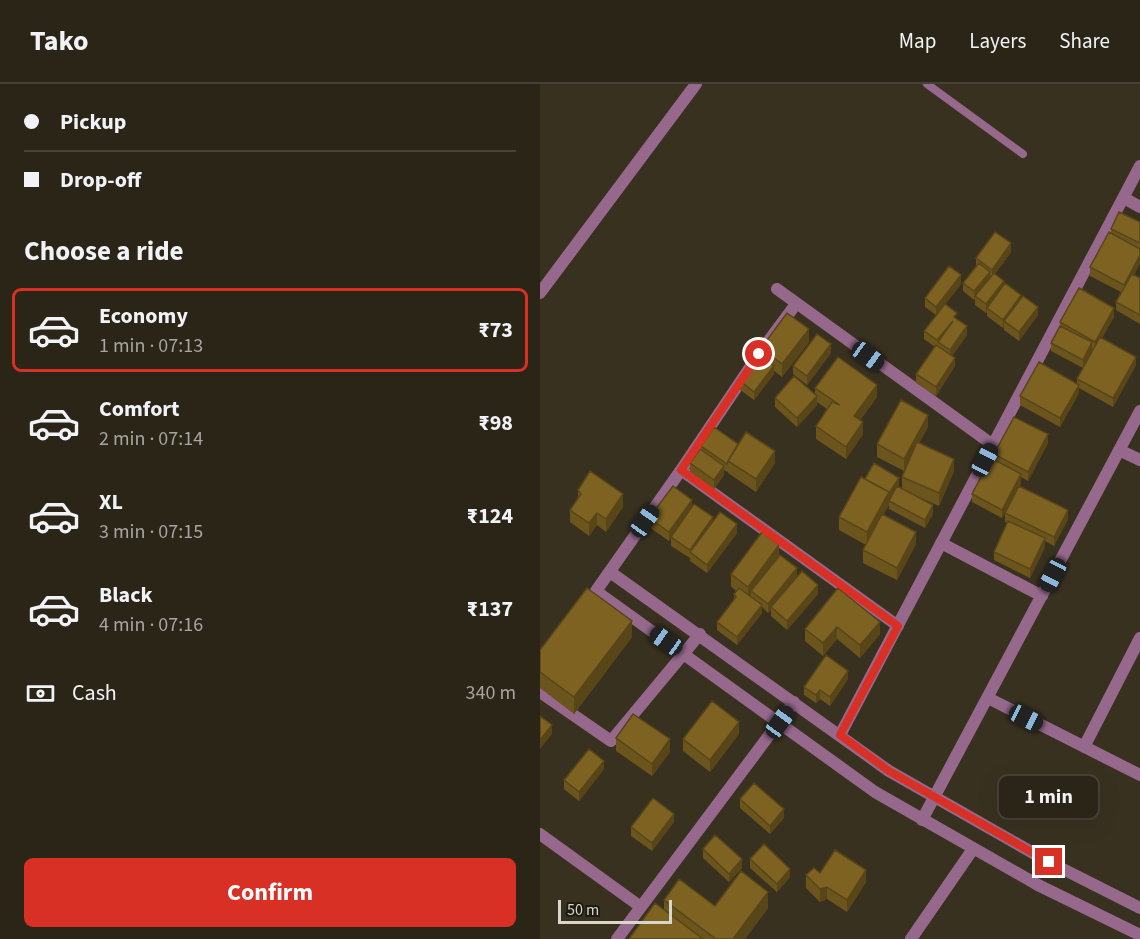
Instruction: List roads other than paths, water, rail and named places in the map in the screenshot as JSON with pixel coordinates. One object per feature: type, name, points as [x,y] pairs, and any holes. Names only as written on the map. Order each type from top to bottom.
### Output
[{"type":"street","points":[[540,293],[696,84]]},
{"type":"street","points":[[840,735],[1140,166]]},
{"type":"street","points":[[1124,198],[1140,207]]},
{"type":"street","points":[[777,289],[993,445]]},
{"type":"street","points":[[796,304],[596,591],[874,792],[973,849],[1140,935]]},
{"type":"street","points":[[922,820],[1140,411]]},
{"type":"street","points":[[1119,450],[1140,460]]},
{"type":"street","points":[[681,470],[898,626]]},
{"type":"street","points":[[941,543],[1042,596]]},
{"type":"street","points":[[610,572],[889,771],[934,799],[1049,862],[1140,908]]},
{"type":"street","points":[[540,692],[611,741],[700,634]]},
{"type":"street","points":[[1084,747],[1136,655],[1140,638]]},
{"type":"street","points":[[988,698],[1140,775]]},
{"type":"street","points":[[617,939],[794,702]]},
{"type":"street","points":[[541,837],[641,907]]},
{"type":"street","points":[[911,939],[973,849]]},
{"type":"lane","points":[[927,84],[1023,154]]}]
